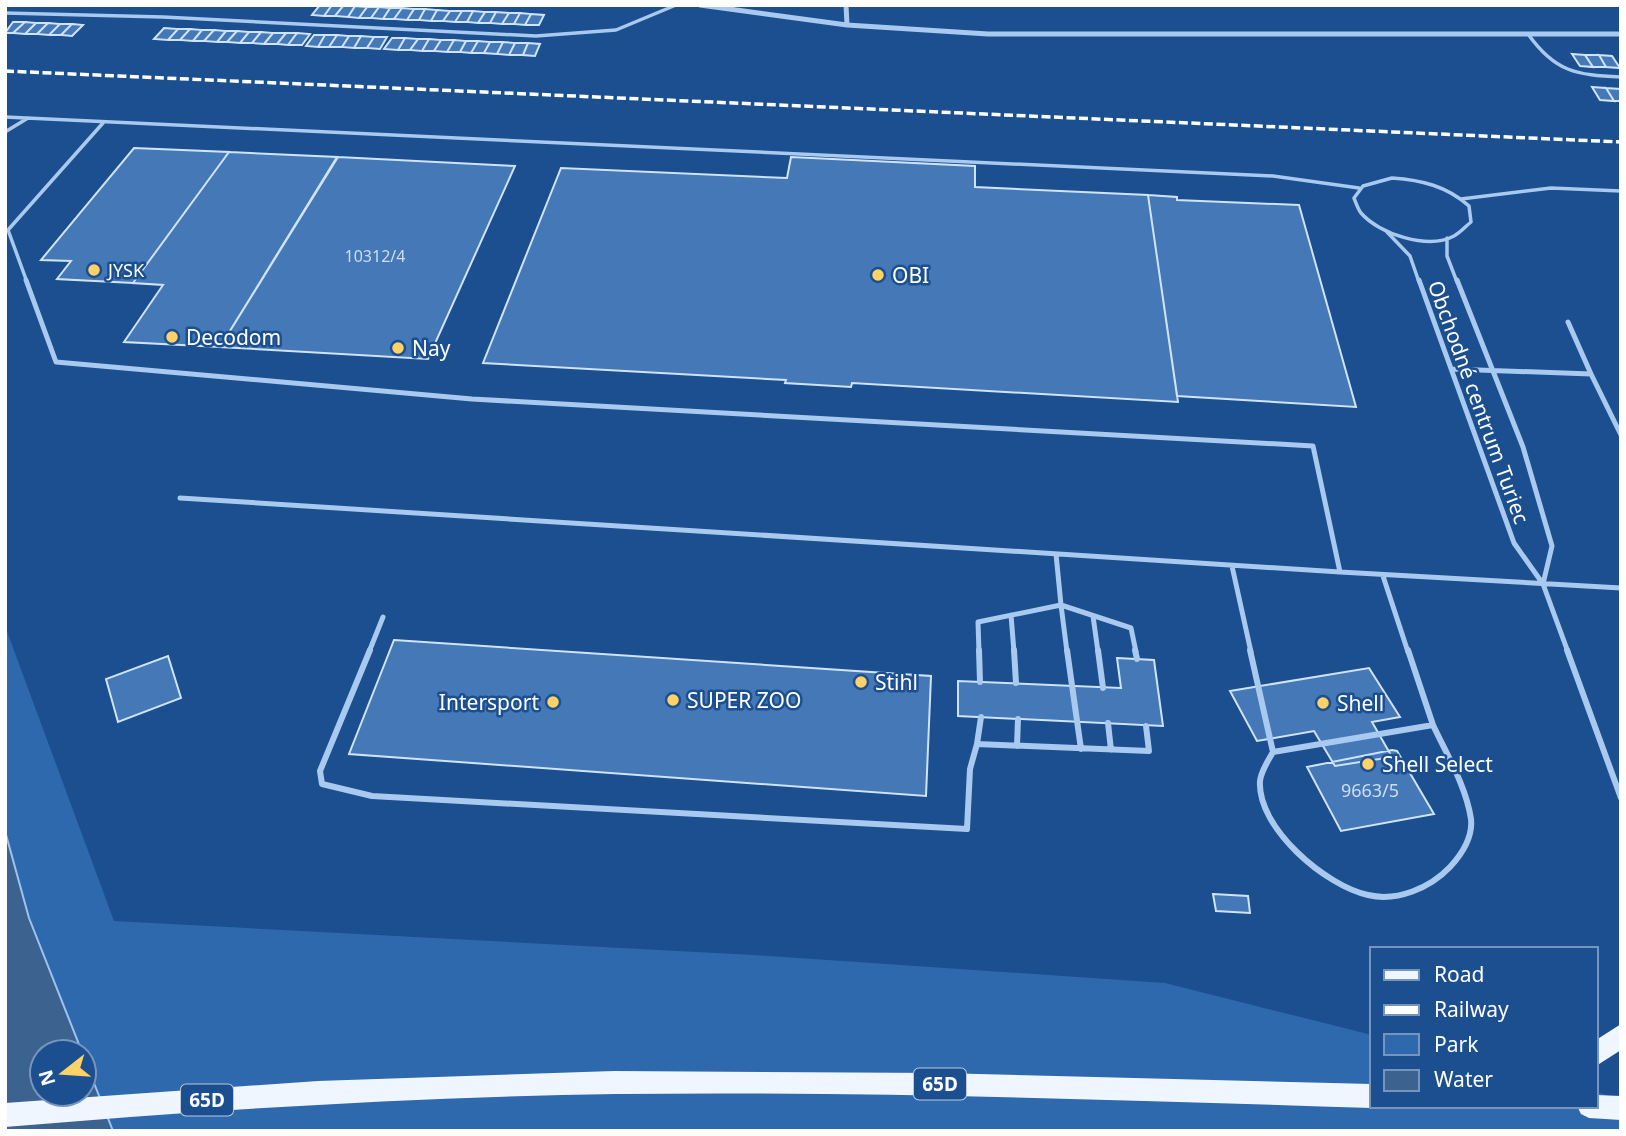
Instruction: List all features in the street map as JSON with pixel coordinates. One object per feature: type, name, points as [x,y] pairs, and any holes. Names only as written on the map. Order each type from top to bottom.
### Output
[{"type":"main road","points":[[1598,1053],[1621,1035]]},
{"type":"main road","name":"65D","points":[[5,1115],[132,1104],[409,1089],[681,1083],[1032,1085],[1370,1097]]},
{"type":"main road","points":[[1598,1107],[1621,1108]]},
{"type":"street","points":[[700,5],[847,25],[988,34],[1621,34]]},
{"type":"street","points":[[846,5],[847,25]]},
{"type":"lane","points":[[5,13],[163,17],[536,36],[616,30],[676,5]]},
{"type":"lane","points":[[1528,34],[1542,55],[1565,71],[1582,76],[1621,77]]},
{"type":"lane","points":[[5,117],[1273,176],[1359,188],[1378,179],[1407,178],[1437,185],[1461,199],[1469,206],[1471,222],[1459,234],[1447,238],[1417,239],[1387,232],[1356,210],[1353,202],[1359,188]]},
{"type":"lane","points":[[5,132],[28,118]]},
{"type":"lane","points":[[103,123],[8,230],[56,362],[472,399],[1314,446],[1340,572]]},
{"type":"lane","points":[[1461,199],[1551,188],[1621,191]]},
{"type":"lane","name":"Obchodné centrum Turiec","points":[[1387,232],[1410,256],[1514,543],[1543,584],[1621,799]]},
{"type":"lane","name":"Obchodné centrum Turiec","points":[[1447,238],[1447,256],[1523,447],[1552,546],[1543,584]]},
{"type":"lane","points":[[1568,322],[1621,435]]},
{"type":"lane","points":[[1451,369],[1591,374]]},
{"type":"lane","points":[[180,498],[1382,576],[1621,588]]},
{"type":"lane","points":[[1056,554],[1080,748]]},
{"type":"lane","points":[[1232,566],[1273,752],[1259,782],[1264,804],[1279,834],[1307,862],[1338,884],[1368,896],[1403,895],[1437,880],[1461,856],[1471,829],[1467,804],[1433,725],[1382,576]]},
{"type":"lane","points":[[980,682],[978,622],[1061,605],[1131,628],[1137,659]]},
{"type":"lane","points":[[1011,615],[1016,683]]},
{"type":"lane","points":[[1093,616],[1103,688]]},
{"type":"lane","points":[[383,617],[320,771],[322,784],[372,796],[967,829],[970,769],[981,718]]},
{"type":"lane","points":[[1017,746],[1018,719]]},
{"type":"lane","points":[[1108,723],[1111,750]]},
{"type":"lane","points":[[1273,752],[1433,725]]},
{"type":"lane","points":[[977,744],[1149,751],[1146,726]]},
{"type":"green space","points":[[5,626],[114,921],[753,955],[1165,983],[1370,1034],[1370,1108],[1598,1108],[1598,1093],[1621,1099],[1621,1131],[5,1131]]},
{"type":"water","points":[[5,831],[29,918],[76,1038],[28,1038],[28,1108],[98,1108],[98,1093],[113,1131],[5,1131]]},
{"type":"building","points":[[320,5],[332,5],[324,16],[312,15]]},
{"type":"building","points":[[332,5],[343,6],[335,16],[324,16]]},
{"type":"building","points":[[343,6],[355,6],[348,17],[335,16]]},
{"type":"building","points":[[355,6],[367,7],[359,18],[348,17]]},
{"type":"building","points":[[367,7],[379,7],[371,18],[359,18]]},
{"type":"building","points":[[379,7],[390,8],[383,19],[371,18]]},
{"type":"building","points":[[390,8],[402,8],[394,19],[383,19]]},
{"type":"building","points":[[402,8],[414,9],[407,20],[394,19]]},
{"type":"building","points":[[414,9],[425,9],[419,20],[407,20]]},
{"type":"building","points":[[425,9],[437,10],[431,21],[419,20]]},
{"type":"building","points":[[437,10],[450,11],[443,21],[431,21]]},
{"type":"building","points":[[450,11],[462,11],[455,22],[443,21]]},
{"type":"building","points":[[462,11],[473,11],[467,22],[455,22]]},
{"type":"building","points":[[473,11],[485,12],[478,23],[467,22]]},
{"type":"building","points":[[485,12],[496,12],[490,23],[478,23]]},
{"type":"building","points":[[496,12],[509,13],[502,24],[490,23]]},
{"type":"building","points":[[509,13],[520,13],[514,24],[502,24]]},
{"type":"building","points":[[520,13],[531,14],[525,25],[514,24]]},
{"type":"building","points":[[531,14],[544,15],[539,25],[525,25]]},
{"type":"building","points":[[13,22],[25,22],[13,33],[5,33]]},
{"type":"building","points":[[25,22],[36,23],[25,34],[13,33]]},
{"type":"building","points":[[36,23],[48,23],[37,34],[25,34]]},
{"type":"building","points":[[48,23],[60,24],[49,35],[37,34]]},
{"type":"building","points":[[60,24],[72,24],[61,35],[49,35]]},
{"type":"building","points":[[72,24],[83,25],[72,36],[61,35]]},
{"type":"building","points":[[164,28],[178,29],[168,40],[154,39]]},
{"type":"building","points":[[178,29],[190,29],[180,40],[168,40]]},
{"type":"building","points":[[190,29],[202,30],[193,41],[180,40]]},
{"type":"building","points":[[202,30],[214,30],[204,41],[193,41]]},
{"type":"building","points":[[214,30],[226,31],[217,42],[204,41]]},
{"type":"building","points":[[226,31],[237,31],[227,42],[217,42]]},
{"type":"building","points":[[237,31],[249,32],[240,43],[227,42]]},
{"type":"building","points":[[249,32],[261,32],[252,43],[240,43]]},
{"type":"building","points":[[261,32],[273,33],[264,44],[252,43]]},
{"type":"building","points":[[273,33],[286,33],[277,44],[264,44]]},
{"type":"building","points":[[286,33],[297,33],[288,45],[277,44]]},
{"type":"building","points":[[297,33],[310,34],[302,45],[288,45]]},
{"type":"building","points":[[314,35],[325,35],[318,47],[306,46]]},
{"type":"building","points":[[325,35],[337,35],[329,47],[318,47]]},
{"type":"building","points":[[337,35],[349,36],[342,47],[329,47]]},
{"type":"building","points":[[349,36],[361,36],[354,48],[342,47]]},
{"type":"building","points":[[361,36],[374,37],[367,48],[354,48]]},
{"type":"building","points":[[374,37],[387,37],[380,49],[367,48]]},
{"type":"building","points":[[392,38],[405,38],[398,50],[384,49]]},
{"type":"building","points":[[405,38],[418,39],[410,50],[398,50]]},
{"type":"building","points":[[418,39],[429,39],[422,51],[410,50]]},
{"type":"building","points":[[429,39],[441,40],[434,51],[422,51]]},
{"type":"building","points":[[441,40],[454,40],[447,52],[434,51]]},
{"type":"building","points":[[454,40],[466,41],[460,52],[447,52]]},
{"type":"building","points":[[466,41],[478,41],[471,53],[460,52]]},
{"type":"building","points":[[478,41],[490,42],[484,53],[471,53]]},
{"type":"building","points":[[490,42],[503,42],[497,54],[484,53]]},
{"type":"building","points":[[503,42],[515,43],[509,55],[497,54]]},
{"type":"building","points":[[515,43],[528,43],[523,55],[509,55]]},
{"type":"building","points":[[528,43],[540,44],[535,56],[523,55]]},
{"type":"building","points":[[1572,54],[1585,55],[1593,67],[1580,66]]},
{"type":"building","points":[[1585,55],[1599,55],[1606,67],[1593,67]]},
{"type":"building","points":[[1599,55],[1612,56],[1620,68],[1606,67]]},
{"type":"building","points":[[1592,87],[1606,88],[1614,101],[1600,100]]},
{"type":"building","points":[[1606,88],[1620,89],[1621,101],[1614,101]]},
{"type":"building","points":[[134,148],[229,152],[133,283],[57,279],[71,261],[41,260]]},
{"type":"building","points":[[229,152],[337,157],[220,347],[124,342],[163,285],[133,283]]},
{"type":"building","points":[[338,157],[515,166],[428,359],[220,347]]},
{"type":"building","points":[[791,157],[975,166],[975,187],[1148,195],[1178,402],[852,383],[851,387],[785,383],[786,380],[483,363],[561,168],[787,178]]},
{"type":"building","points":[[1148,195],[1177,197],[1177,200],[1299,205],[1356,407],[1177,396]]},
{"type":"building","points":[[394,640],[931,676],[926,796],[349,754]]},
{"type":"building","points":[[168,656],[181,698],[118,722],[106,679]]},
{"type":"building","points":[[1117,658],[1154,660],[1163,726],[958,716],[958,681],[1121,688]]},
{"type":"building","points":[[1369,668],[1400,717],[1372,722],[1392,757],[1335,766],[1314,731],[1257,741],[1230,691]]},
{"type":"building","points":[[1397,751],[1434,814],[1341,831],[1307,767]]},
{"type":"building","points":[[1213,894],[1248,896],[1250,913],[1216,911]]},
{"type":"railway","points":[[5,71],[1621,142]]},
{"type":"place","name":"JYSK","points":[[94,270]]},
{"type":"place","name":"OBI","points":[[878,275]]},
{"type":"place","name":"Decodom","points":[[172,337]]},
{"type":"place","name":"Nay","points":[[398,348]]},
{"type":"place","name":"Stihl","points":[[861,682]]},
{"type":"place","name":"SUPER ZOO","points":[[673,700]]},
{"type":"place","name":"Intersport","points":[[553,702]]},
{"type":"place","name":"Shell","points":[[1323,703]]},
{"type":"place","name":"Shell Select","points":[[1368,764]]}]
